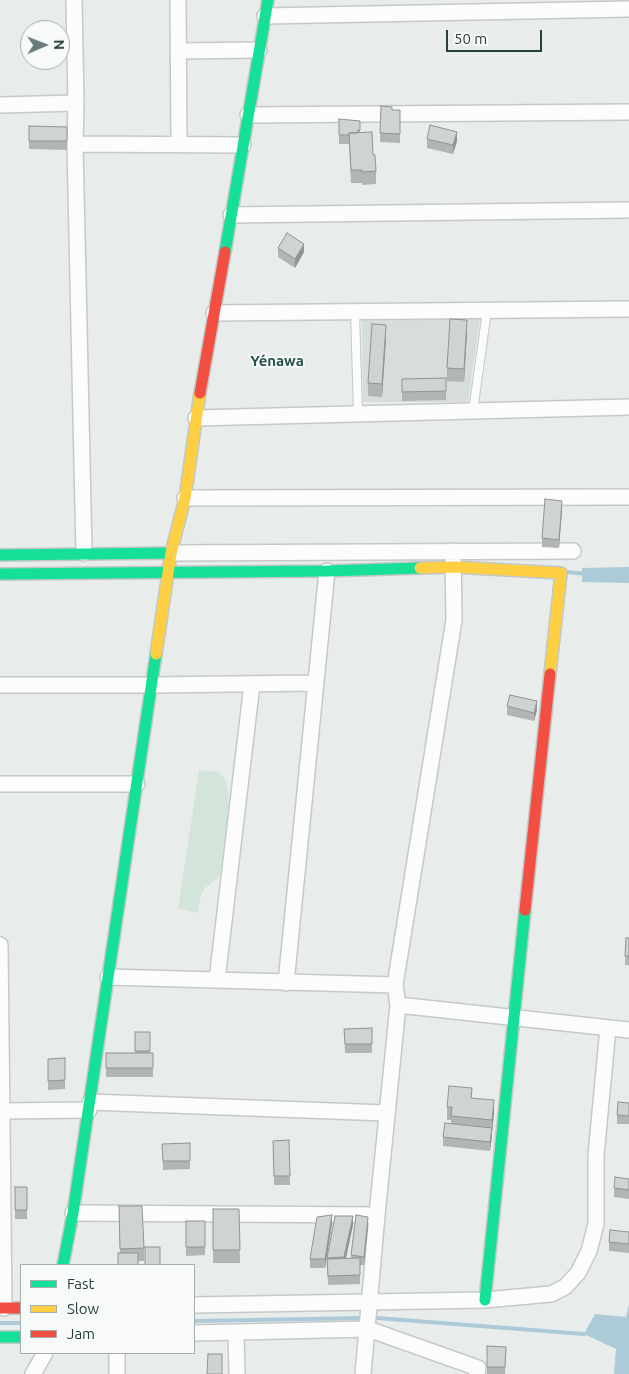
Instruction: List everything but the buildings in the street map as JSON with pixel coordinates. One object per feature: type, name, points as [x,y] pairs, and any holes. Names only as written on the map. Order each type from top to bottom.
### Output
[{"type":"street","points":[[74,0],[75,144],[84,553]]},
{"type":"street","points":[[178,0],[179,144]]},
{"type":"street","points":[[63,1264],[73,1213],[168,571],[185,498],[196,418],[268,0]]},
{"type":"street","points":[[265,16],[629,8]]},
{"type":"street","points":[[178,50],[259,50]]},
{"type":"street","points":[[0,105],[76,103]]},
{"type":"street","points":[[248,115],[629,112]]},
{"type":"street","points":[[75,144],[243,145]]},
{"type":"street","points":[[231,215],[629,210]]},
{"type":"street","points":[[214,313],[629,309]]},
{"type":"street","points":[[196,418],[629,407]]},
{"type":"street","points":[[185,498],[629,497]]},
{"type":"street","points":[[0,574],[327,571],[453,559],[573,551]]},
{"type":"street","points":[[0,555],[171,553],[453,559],[561,573],[512,1018],[485,1300]]},
{"type":"street","points":[[363,1374],[376,1215],[398,1005],[395,985],[454,620],[453,559]]},
{"type":"street","points":[[286,983],[327,571]]},
{"type":"street","points":[[0,685],[315,683]]},
{"type":"street","points":[[218,980],[252,684]]},
{"type":"street","points":[[0,784],[137,784]]},
{"type":"street","points":[[0,944],[2,1308],[20,1308]]},
{"type":"street","points":[[108,977],[395,985]]},
{"type":"street","points":[[398,1005],[629,1030]]},
{"type":"street","points":[[195,1305],[485,1300],[551,1294],[565,1287],[578,1273],[589,1251],[596,1224],[596,1155],[608,1028]]},
{"type":"street","points":[[2,1112],[89,1106],[386,1113]]},
{"type":"street","points":[[73,1213],[376,1215]]},
{"type":"street","points":[[195,1333],[368,1329],[478,1368],[477,1374]]},
{"type":"street","points":[[236,1333],[236,1374]]},
{"type":"street","points":[[0,1337],[20,1337]]},
{"type":"street","points":[[34,1374],[44,1354]]},
{"type":"street","points":[[117,1354],[117,1374]]},
{"type":"lane","points":[[473,411],[486,311]]},
{"type":"lane","points":[[356,312],[358,414]]},
{"type":"shaded area","points":[[480,318],[468,402],[363,402],[362,321]]},
{"type":"shaded area","points":[[199,770],[219,772],[226,781],[229,812],[226,854],[222,868],[219,877],[205,888],[201,895],[198,913],[178,909]]},
{"type":"water","points":[[629,567],[629,583],[582,582],[582,568]]},
{"type":"water","points":[[629,1304],[629,1374],[614,1374],[616,1349],[584,1334],[595,1314],[626,1317]]},
{"type":"waterway","points":[[566,572],[587,574]]},
{"type":"waterway","points":[[195,1321],[364,1318]]},
{"type":"waterway","points":[[377,1318],[584,1334]]},
{"type":"waterway","points":[[0,1323],[20,1323]]},
{"type":"traffic: fast","points":[[225,252],[268,0]]},
{"type":"traffic: fast","points":[[0,555],[171,553]]},
{"type":"traffic: fast","points":[[0,574],[327,571],[420,568]]},
{"type":"traffic: fast","points":[[63,1264],[73,1213],[156,654]]},
{"type":"traffic: fast","points":[[485,1300],[525,910]]},
{"type":"traffic: fast","points":[[0,1337],[20,1337]]},
{"type":"traffic: slow","points":[[156,654],[171,553],[185,498],[200,393]]},
{"type":"traffic: slow","points":[[420,568],[454,567],[561,573],[550,674]]},
{"type":"traffic: jam","points":[[200,393],[225,252]]},
{"type":"traffic: jam","points":[[525,910],[550,674]]},
{"type":"traffic: jam","points":[[0,1308],[20,1308]]},
{"type":"district","name":"Yénawa","points":[[277,361]]}]
